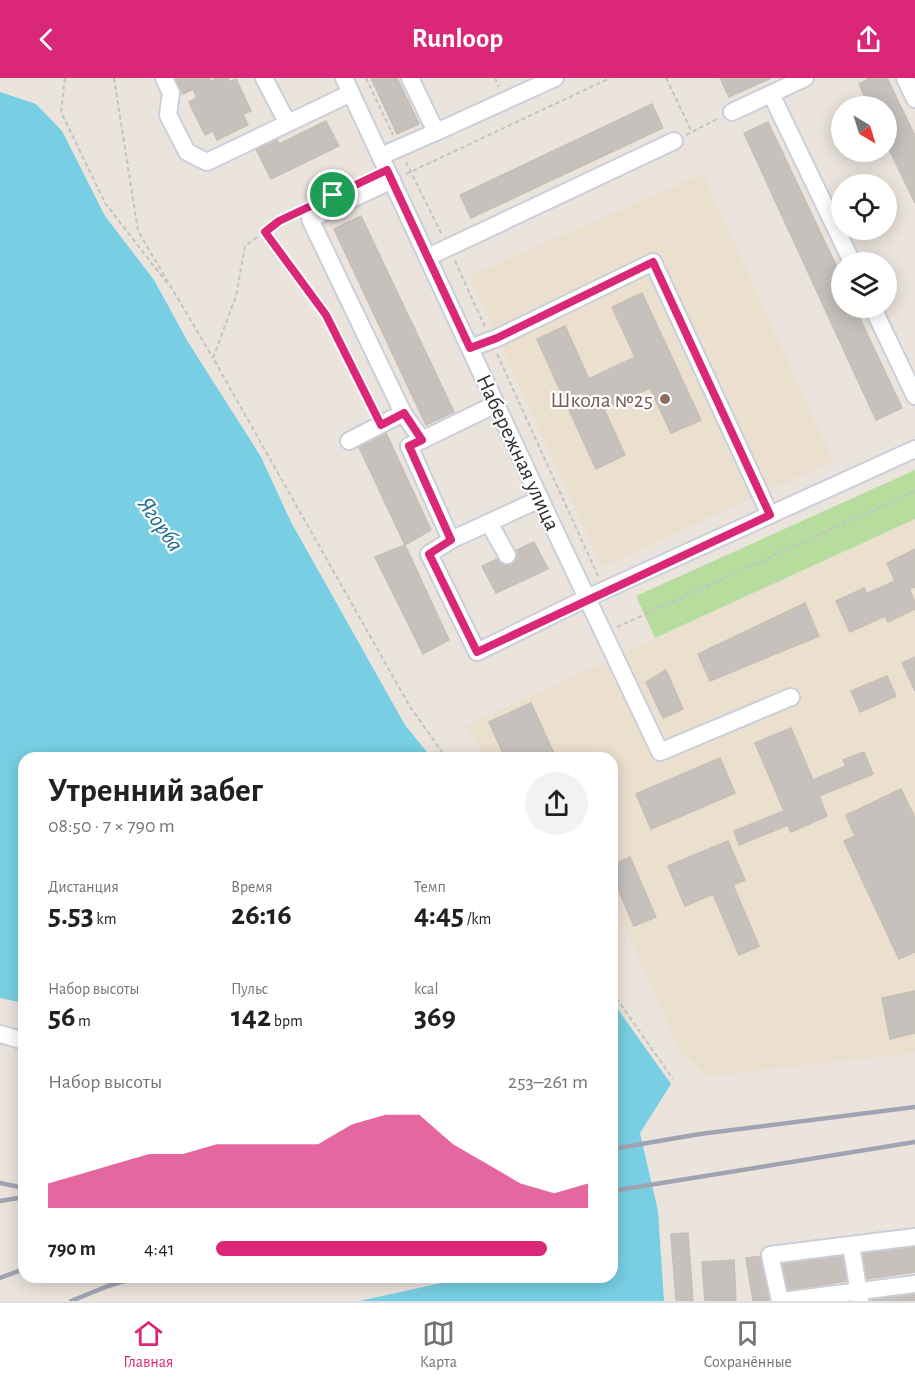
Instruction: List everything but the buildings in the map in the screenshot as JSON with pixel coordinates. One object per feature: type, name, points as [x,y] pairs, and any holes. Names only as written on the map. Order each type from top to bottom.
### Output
[{"type":"street","points":[[164,78],[171,93],[168,115],[187,152],[207,162],[287,122],[347,85]]},
{"type":"street","points":[[264,78],[287,122]]},
{"type":"street","points":[[410,78],[436,132]]},
{"type":"street","points":[[732,112],[805,78]]},
{"type":"street","points":[[905,78],[915,99]]},
{"type":"street","points":[[381,156],[550,79]]},
{"type":"street","name":"Набережная улица","points":[[347,85],[660,752],[791,697]]},
{"type":"street","points":[[771,94],[847,252]]},
{"type":"street","points":[[428,257],[674,141]]},
{"type":"street","points":[[392,180],[310,219],[404,413],[422,440]]},
{"type":"street","points":[[470,348],[508,333],[653,262],[770,515]]},
{"type":"street","points":[[878,318],[915,396]]},
{"type":"street","points":[[451,540],[409,446],[496,404]]},
{"type":"street","points":[[349,441],[404,413]]},
{"type":"street","points":[[540,499],[451,540],[429,554],[477,652],[587,598],[915,448]]},
{"type":"street","points":[[489,523],[507,555]]},
{"type":"street","points":[[0,1034],[18,1039]]},
{"type":"street","points":[[915,1237],[770,1255],[781,1301],[859,1296],[915,1284]]},
{"type":"street","points":[[851,1245],[859,1296]]},
{"type":"path","points":[[65,78],[61,112],[105,203],[174,293]]},
{"type":"path","points":[[114,78],[138,231],[213,358],[409,705],[442,752]]},
{"type":"path","points":[[392,180],[610,78]]},
{"type":"path","points":[[666,78],[692,132]]},
{"type":"path","points":[[674,141],[732,112]]},
{"type":"path","points":[[213,358],[236,296],[245,246],[279,221],[301,211]]},
{"type":"path","points":[[265,232],[326,315],[381,425]]},
{"type":"path","points":[[603,633],[915,491]]},
{"type":"path","points":[[618,1001],[673,1079]]},
{"type":"shaded area","name":"Школа №25","points":[[703,174],[833,461],[602,567],[469,276]]},
{"type":"shaded area","points":[[915,519],[915,1053],[708,1076],[680,1051],[618,912],[618,752],[481,752],[466,726]]},
{"type":"green space","points":[[915,470],[915,519],[655,638],[636,596]]},
{"type":"water","name":"Ягорба","points":[[0,92],[36,104],[62,131],[105,216],[154,280],[188,342],[261,457],[291,522],[405,725],[427,752],[18,752],[18,1002],[0,998]]},
{"type":"water","points":[[618,1009],[671,1084],[640,1133],[658,1211],[664,1301],[359,1301],[442,1283],[618,1283]]},
{"type":"railway","points":[[618,1148],[700,1134],[915,1107]]},
{"type":"railway","points":[[618,1190],[915,1142]]},
{"type":"railway","points":[[0,1183],[18,1187]]},
{"type":"railway","points":[[0,1201],[18,1198]]},
{"type":"railway","points":[[0,1278],[18,1271]]},
{"type":"railway","points":[[71,1301],[118,1283]]},
{"type":"place","name":"Школа №25","points":[[665,399]]},
{"type":"route","points":[[387,170],[470,348],[497,338],[653,262],[770,515],[587,598],[477,652],[429,554],[451,540],[409,446],[422,440],[404,413],[381,425],[326,315],[265,232],[279,221],[333,195],[387,170]]}]
